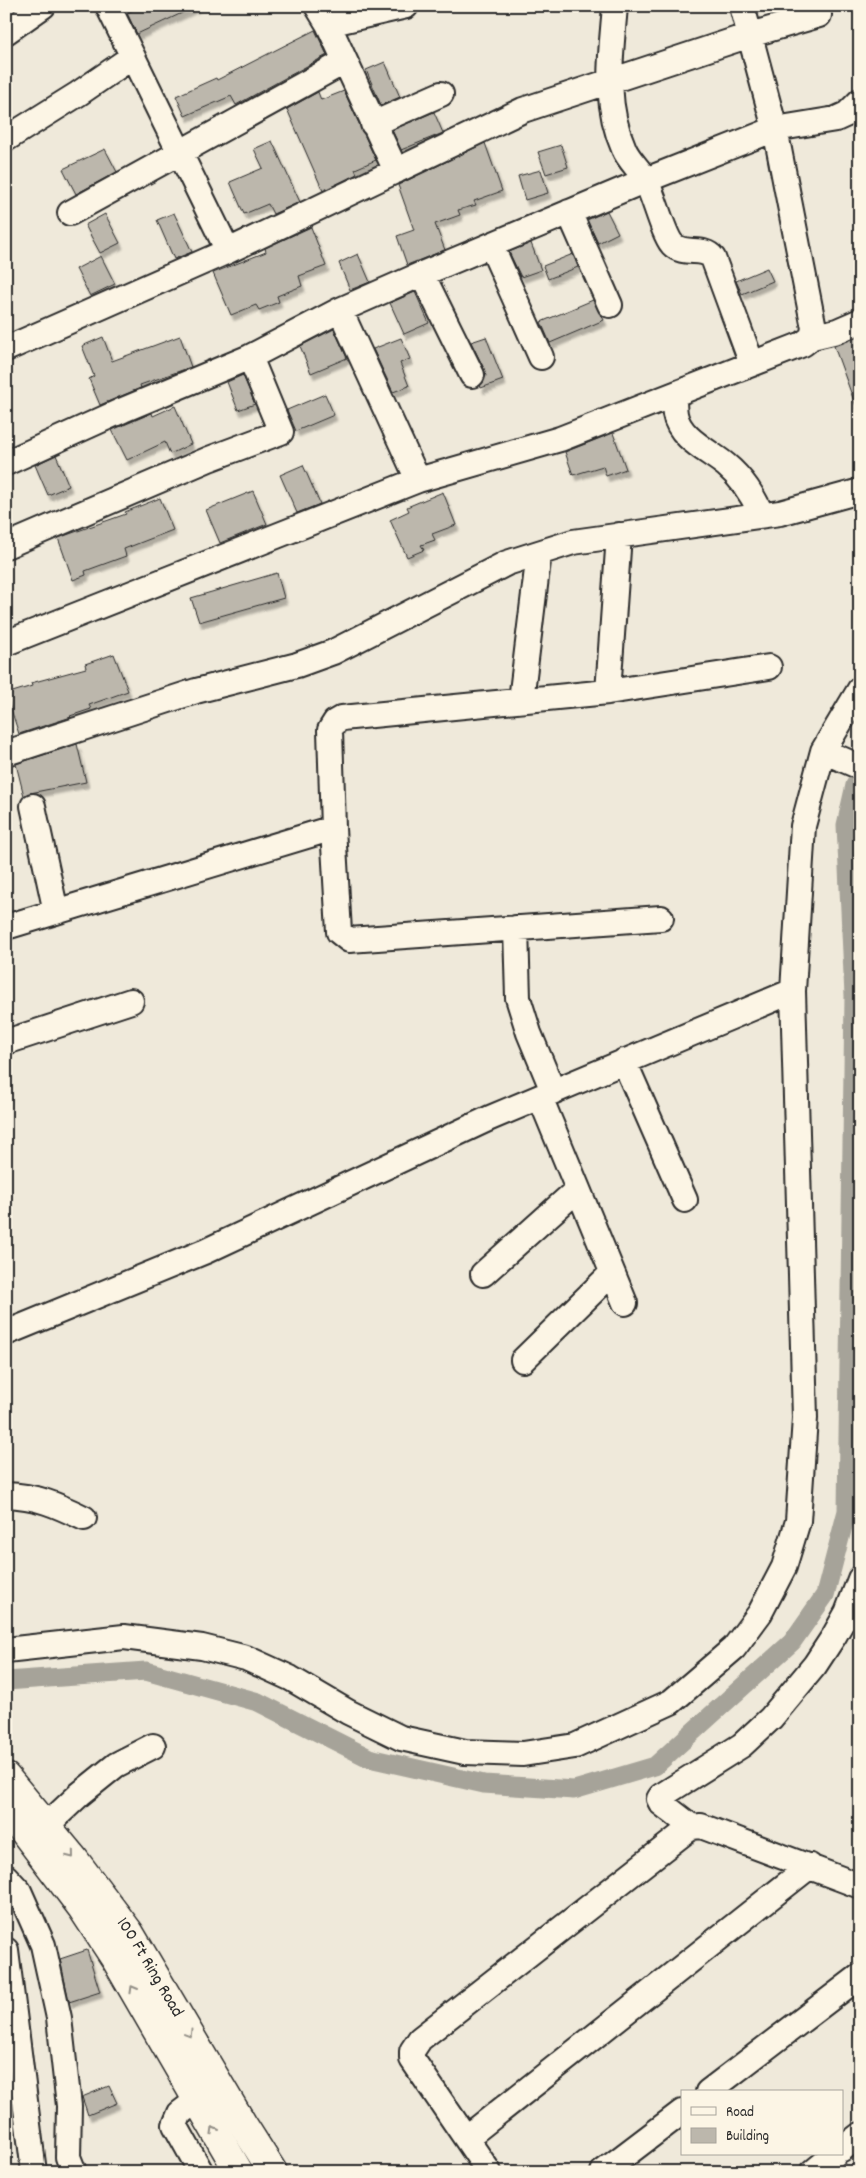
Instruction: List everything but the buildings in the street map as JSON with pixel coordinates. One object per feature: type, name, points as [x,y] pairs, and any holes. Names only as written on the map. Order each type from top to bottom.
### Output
[{"type":"main road","name":"100 Ft Ring Road","points":[[6,1777],[130,1932],[242,2123],[273,2172]]},
{"type":"main road","name":"100 Ft Ring Road","points":[[6,1808],[82,1908],[116,1960],[239,2172]]},
{"type":"street","points":[[6,32],[43,6]]},
{"type":"street","points":[[108,6],[228,251]]},
{"type":"street","points":[[396,172],[323,15],[406,6]]},
{"type":"street","points":[[615,6],[608,83],[614,118],[624,150],[646,180],[671,243],[684,252],[704,252],[714,258],[752,364]]},
{"type":"street","points":[[742,6],[776,129],[814,328],[812,337]]},
{"type":"street","points":[[6,349],[228,251],[523,110],[750,35],[819,15]]},
{"type":"street","points":[[6,139],[78,94],[132,57]]},
{"type":"street","points":[[70,213],[344,62]]},
{"type":"street","points":[[373,124],[441,94]]},
{"type":"street","points":[[6,463],[122,410],[250,357],[340,310],[422,274],[646,180],[776,129],[836,119],[846,114],[860,102]]},
{"type":"street","points":[[569,212],[610,306]]},
{"type":"street","points":[[491,245],[541,357]]},
{"type":"street","points":[[422,274],[472,375]]},
{"type":"street","points":[[340,310],[418,480]]},
{"type":"street","points":[[6,643],[418,480],[560,439],[803,344],[812,337],[838,331],[860,321]]},
{"type":"street","points":[[6,546],[209,459],[281,432],[250,357]]},
{"type":"street","points":[[674,394],[675,416],[682,430],[727,466],[753,495],[762,515]]},
{"type":"street","points":[[6,753],[196,691],[297,665],[324,655],[507,563],[573,542],[780,513],[860,491]]},
{"type":"street","points":[[608,692],[619,535]]},
{"type":"street","points":[[520,700],[539,553]]},
{"type":"street","points":[[661,918],[349,940],[343,937],[339,932],[330,730],[335,722],[342,718],[608,692],[769,667]]},
{"type":"street","points":[[6,1650],[124,1637],[202,1647],[246,1658],[290,1678],[348,1712],[401,1738],[465,1752],[522,1754],[575,1746],[671,1702],[734,1648],[760,1613],[784,1567],[798,1521],[805,1418],[793,991],[803,826],[830,753],[860,689]]},
{"type":"street","points":[[830,753],[860,767]]},
{"type":"street","points":[[33,806],[56,912]]},
{"type":"street","points":[[6,927],[333,828]]},
{"type":"street","points":[[516,928],[518,998],[546,1094],[578,1189],[625,1303]]},
{"type":"street","points":[[6,1333],[206,1251],[490,1118],[793,991]]},
{"type":"street","points":[[6,1042],[131,1001]]},
{"type":"street","points":[[624,1061],[685,1200]]},
{"type":"street","points":[[483,1274],[578,1189]]},
{"type":"street","points":[[523,1360],[612,1273]]},
{"type":"street","points":[[6,1495],[29,1496],[52,1502],[84,1518]]},
{"type":"street","points":[[692,1827],[661,1803],[659,1799],[661,1796],[742,1745],[770,1718],[815,1665],[847,1612],[860,1579]]},
{"type":"street","points":[[46,1826],[80,1794],[116,1765],[153,1746]]},
{"type":"street","points":[[489,2172],[412,2058],[414,2045],[692,1827],[701,1826],[860,1886]]},
{"type":"street","points":[[466,2138],[810,1866]]},
{"type":"street","points":[[6,1877],[19,1891],[43,1945],[59,2018],[69,2106],[68,2156],[74,2172]]},
{"type":"street","points":[[6,1950],[34,2172]]},
{"type":"street","points":[[711,2090],[860,1976]]},
{"type":"street","points":[[197,2100],[180,2112],[175,2125],[201,2172]]},
{"type":"street","points":[[603,2172],[681,2113]]},
{"type":"street","points":[[844,2147],[860,2135]]},
{"type":"street","points":[[812,2172],[832,2156]]},
{"type":"waterway","points":[[6,1681],[146,1671],[258,1702],[369,1758],[484,1784],[574,1790],[655,1766],[792,1642],[825,1595],[847,1511],[854,996],[846,825],[855,785],[860,778]]}]
